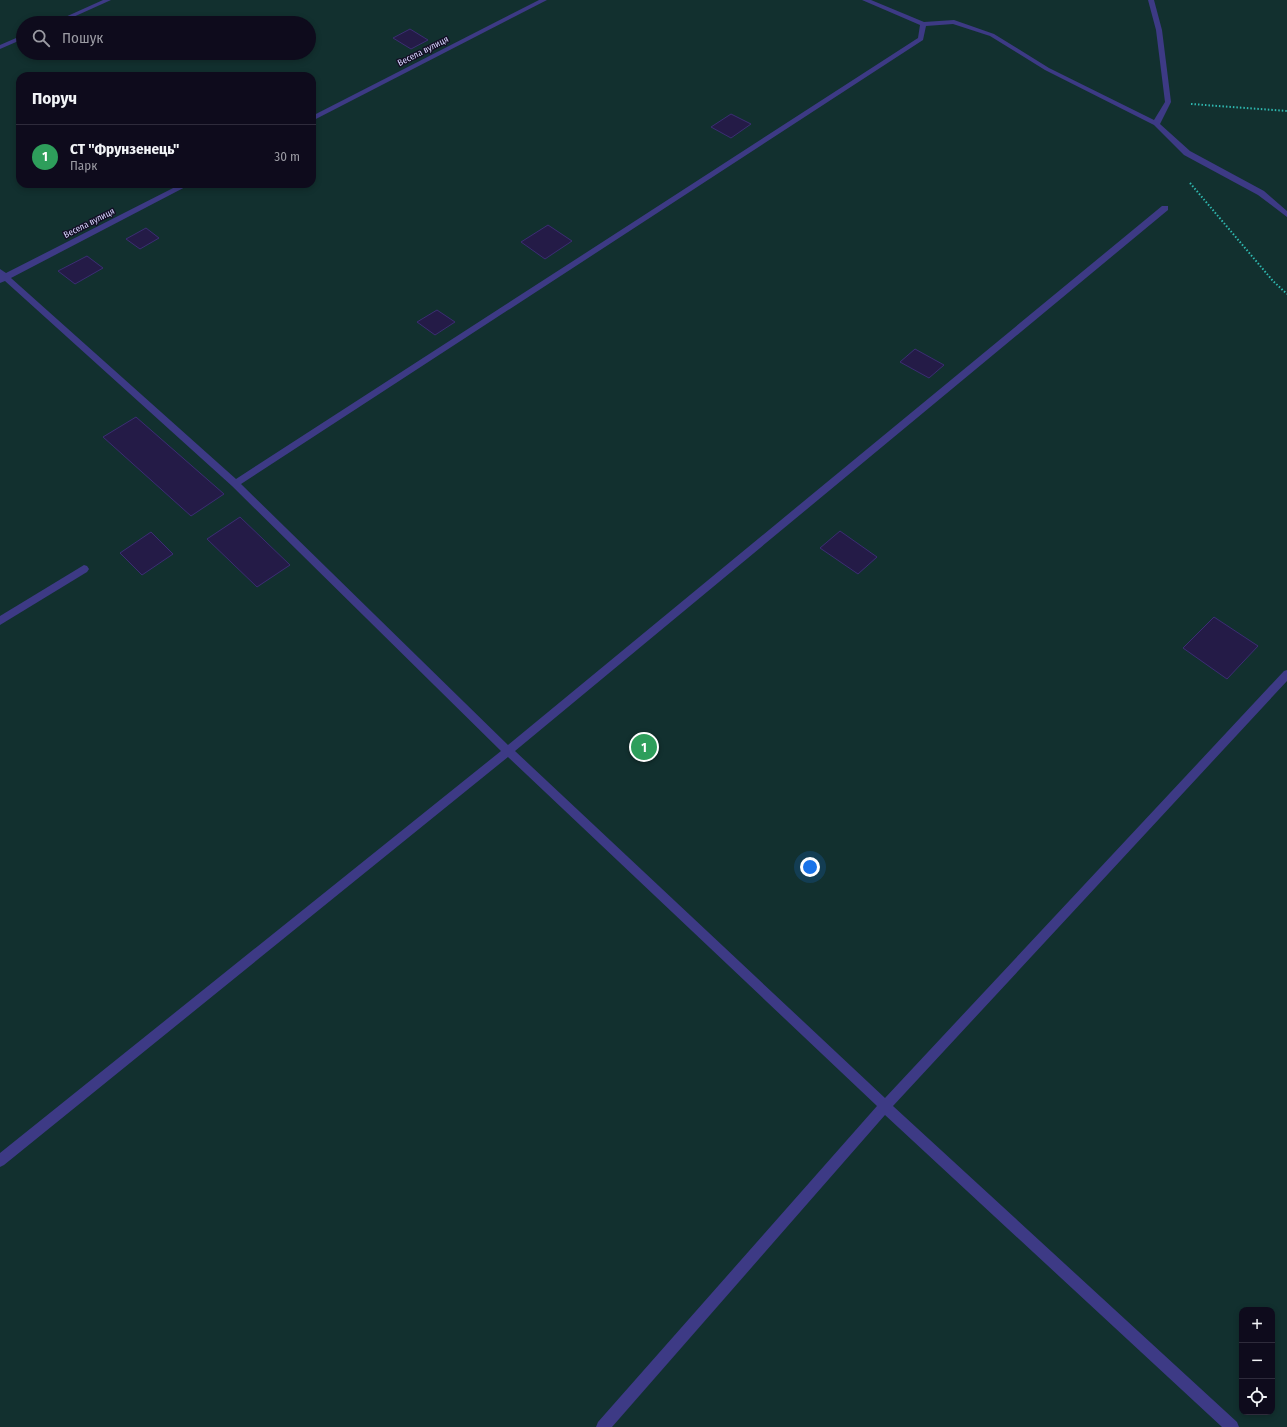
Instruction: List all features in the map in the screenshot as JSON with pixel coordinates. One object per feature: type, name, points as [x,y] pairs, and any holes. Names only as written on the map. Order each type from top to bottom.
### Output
[{"type":"lane","points":[[72,16],[108,0]]},
{"type":"lane","name":"Весела вулиця","points":[[316,118],[544,0]]},
{"type":"lane","points":[[865,0],[923,24],[954,22],[992,35],[1047,69],[1156,124],[1187,153],[1261,193],[1287,215]]},
{"type":"lane","points":[[1151,0],[1159,30],[1168,102],[1156,124]]},
{"type":"lane","points":[[235,484],[920,39],[923,24]]},
{"type":"lane","points":[[0,47],[16,40]]},
{"type":"lane","name":"Весела вулиця","points":[[2,277],[179,188]]},
{"type":"lane","points":[[0,1161],[508,752],[1165,208]]},
{"type":"lane","points":[[2,277],[235,484],[508,752],[1232,1427]]},
{"type":"lane","points":[[0,621],[84,569]]},
{"type":"lane","points":[[603,1427],[886,1106],[1287,674]]},
{"type":"path","points":[[1168,102],[1287,111]]},
{"type":"path","points":[[1188,181],[1273,281],[1287,294]]},
{"type":"green space","points":[[0,0],[1287,0],[1287,1427],[0,1427]]},
{"type":"building","points":[[410,29],[428,40],[411,49],[393,38]]},
{"type":"building","points":[[731,114],[751,124],[731,138],[711,127]]},
{"type":"building","points":[[548,225],[572,241],[545,259],[521,242]]},
{"type":"building","points":[[146,228],[159,238],[140,249],[126,239]]},
{"type":"building","points":[[87,256],[103,268],[75,284],[58,271]]},
{"type":"building","points":[[437,310],[455,322],[435,335],[417,322]]},
{"type":"building","points":[[915,349],[944,365],[929,378],[900,362]]},
{"type":"building","points":[[136,417],[224,494],[191,516],[103,437]]},
{"type":"building","points":[[240,517],[290,565],[257,587],[207,539]]},
{"type":"building","points":[[840,531],[877,557],[858,574],[820,548]]},
{"type":"building","points":[[151,532],[173,554],[142,575],[120,553]]},
{"type":"building","points":[[1214,617],[1258,646],[1227,679],[1183,648]]},
{"type":"place","name":"СТ \"Фрунзенець\"","points":[[644,747]]}]
